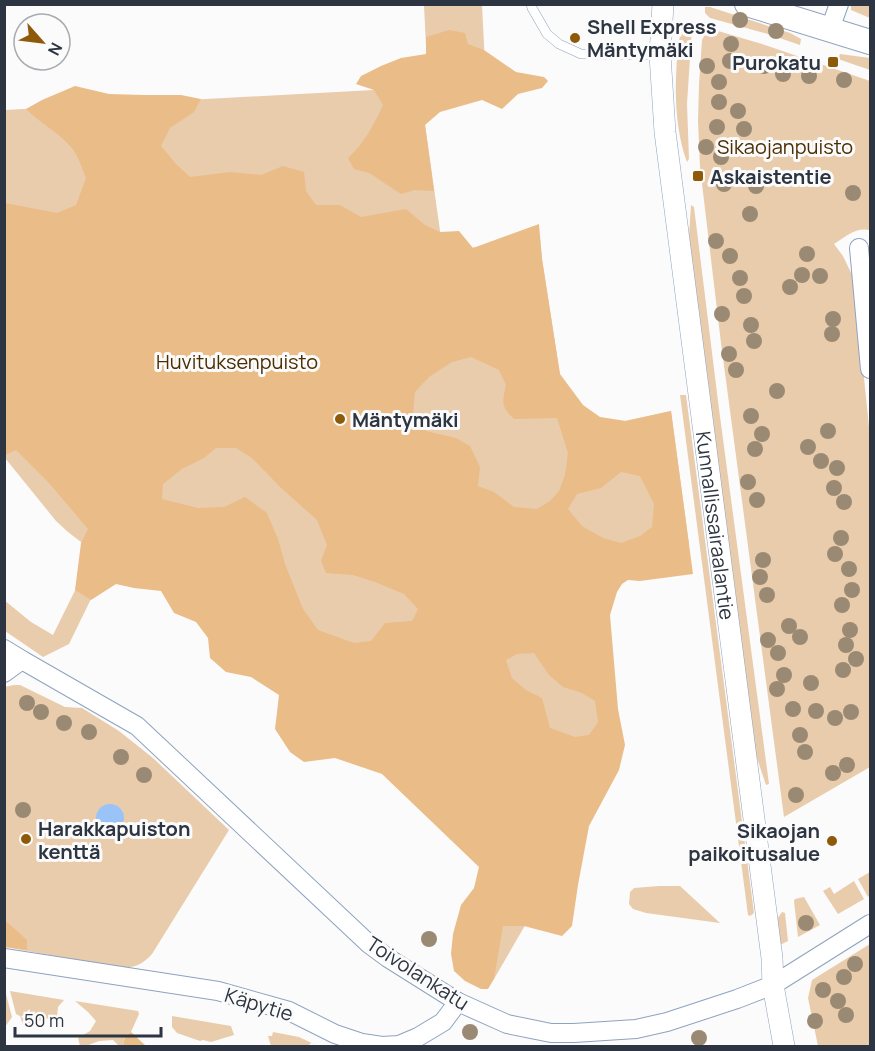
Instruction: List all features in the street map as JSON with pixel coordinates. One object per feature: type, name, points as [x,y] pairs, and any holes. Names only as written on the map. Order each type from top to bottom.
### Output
[{"type":"main road","points":[[747,4],[870,42]]},
{"type":"street","name":"Kunnallissairaalantie","points":[[663,4],[660,55],[665,132],[771,947],[772,985],[784,1047]]},
{"type":"street","points":[[830,29],[839,4]]},
{"type":"street","points":[[859,248],[870,369]]},
{"type":"street","name":"Toivolankatu","points":[[4,649],[137,726],[369,944],[458,1002],[507,1024],[551,1033],[574,1034],[636,1029],[667,1022],[772,985],[870,924]]},
{"type":"street","points":[[4,673],[22,660]]},
{"type":"street","name":"Käpytie","points":[[4,958],[218,991],[289,1011],[335,1034],[362,1043],[382,1046],[399,1045],[418,1037],[443,1022],[458,1002]]},
{"type":"lane","points":[[531,4],[531,8],[547,34],[559,44],[581,54],[660,55]]},
{"type":"green space","name":"Huvituksenpuisto","points":[[424,5],[482,5],[486,84],[422,103],[443,252],[540,238],[569,433],[671,411],[689,544],[608,570],[610,733],[596,803],[494,979],[463,961],[504,890],[224,625],[110,560],[69,644],[43,657],[5,631],[4,600],[31,622],[53,635],[94,552],[56,521],[5,458],[5,110],[428,87]]},
{"type":"green space","points":[[851,5],[870,5],[870,18],[851,10]]},
{"type":"green space","points":[[705,7],[790,33],[801,39],[800,45],[710,18],[705,13]]},
{"type":"green space","points":[[682,23],[692,27],[687,104],[689,159],[687,162],[679,129],[676,93],[677,57]]},
{"type":"green space","name":"Sikaojanpuisto","points":[[708,28],[870,81],[870,230],[856,231],[834,244],[843,256],[854,279],[870,437],[870,767],[784,817],[700,167],[699,85],[702,40]]},
{"type":"green space","points":[[449,30],[465,33],[468,44],[484,50],[516,72],[544,77],[548,81],[542,88],[518,94],[502,109],[482,100],[440,112],[425,125],[434,191],[415,190],[401,194],[369,173],[354,169],[348,158],[368,133],[383,105],[374,90],[356,84],[361,76],[381,66],[401,58],[426,54],[426,37]]},
{"type":"green space","points":[[840,54],[870,58],[870,70],[838,59]]},
{"type":"green space","name":"Huvituksenpuisto","points":[[75,86],[109,94],[181,95],[201,99],[194,112],[170,128],[161,146],[190,177],[230,172],[261,175],[283,166],[304,172],[306,191],[316,205],[340,205],[361,217],[406,209],[425,225],[440,232],[459,231],[473,248],[539,224],[542,259],[560,374],[583,405],[600,417],[626,421],[671,411],[693,574],[640,581],[628,580],[617,592],[610,615],[618,709],[625,745],[619,770],[589,826],[572,926],[562,936],[524,926],[503,926],[494,979],[488,989],[481,989],[465,981],[454,971],[451,954],[453,934],[461,905],[474,888],[479,867],[382,774],[335,758],[304,762],[290,752],[275,729],[279,695],[251,677],[226,672],[210,658],[208,638],[196,622],[174,613],[161,591],[116,584],[91,600],[75,590],[81,543],[88,529],[49,483],[16,450],[5,455],[5,203],[57,213],[76,205],[86,178],[71,147],[26,109]],"holes":[[[471,357],[499,370],[506,385],[503,400],[505,407],[514,419],[557,418],[568,453],[565,475],[559,491],[550,501],[537,509],[514,507],[494,492],[478,486],[480,467],[470,446],[456,438],[426,431],[413,414],[415,392],[429,377],[452,362]],[[216,448],[236,448],[252,458],[317,520],[327,545],[321,561],[326,573],[353,575],[404,594],[418,609],[412,621],[385,623],[371,641],[354,643],[318,630],[303,609],[267,513],[245,497],[224,507],[198,508],[162,499],[163,484],[182,469],[204,458]],[[621,472],[640,476],[654,504],[652,527],[640,536],[621,543],[603,538],[582,526],[568,509],[577,494],[601,488]],[[534,653],[549,675],[563,687],[582,693],[595,701],[598,722],[589,735],[575,737],[550,728],[542,698],[526,690],[512,678],[506,660],[517,654]]]},
{"type":"green space","points":[[691,205],[694,207],[769,784],[766,785],[754,749],[689,236]]},
{"type":"green space","points":[[680,395],[686,395],[754,913],[750,916],[748,915]]},
{"type":"green space","points":[[20,685],[65,707],[82,708],[119,731],[153,758],[229,830],[152,954],[139,964],[122,968],[5,947],[4,687]]},
{"type":"green space","points":[[870,872],[870,895],[868,897],[858,879]]},
{"type":"green space","points":[[854,881],[864,899],[838,914],[823,891],[830,887],[834,894]]},
{"type":"green space","points":[[680,886],[720,923],[646,913],[633,909],[629,904],[630,892],[634,888]]},
{"type":"green space","points":[[804,897],[820,925],[798,937],[794,901]]},
{"type":"green space","points":[[782,912],[785,913],[788,941],[780,945],[777,919]]},
{"type":"green space","points":[[4,921],[27,940],[27,950],[5,947]]},
{"type":"green space","points":[[870,944],[870,1046],[818,1046],[808,998],[812,980]]},
{"type":"green space","points":[[5,990],[12,1017],[5,1027]]},
{"type":"green space","points":[[10,991],[64,1000],[58,1007],[57,1016],[23,1025],[20,1016],[16,1014]]},
{"type":"green space","points":[[75,1001],[138,1011],[139,1014],[131,1032],[125,1036],[123,1046],[119,1046],[113,1040],[80,1046],[78,1038],[90,1031],[96,1021]]},
{"type":"green space","points":[[172,1016],[231,1026],[234,1035],[211,1042],[200,1041],[177,1033],[172,1027]]},
{"type":"green space","points":[[131,1032],[146,1046],[123,1046],[125,1036]]},
{"type":"green space","points":[[273,1032],[299,1037],[318,1046],[311,1043],[308,1046],[271,1046],[268,1036],[272,1036]]},
{"type":"water","points":[[110,804],[120,808],[124,818],[120,828],[110,832],[100,828],[96,818],[100,808]]},
{"type":"place","name":"Shell Express Mäntymäki","points":[[575,38]]},
{"type":"place","name":"Purokatu","points":[[833,62]]},
{"type":"place","name":"Askaistentie","points":[[698,176]]},
{"type":"place","name":"Mäntymäki","points":[[340,419]]},
{"type":"place","name":"Harakkapuiston kenttä","points":[[26,839]]},
{"type":"place","name":"Sikaojan paikoitusalue","points":[[832,841]]}]
